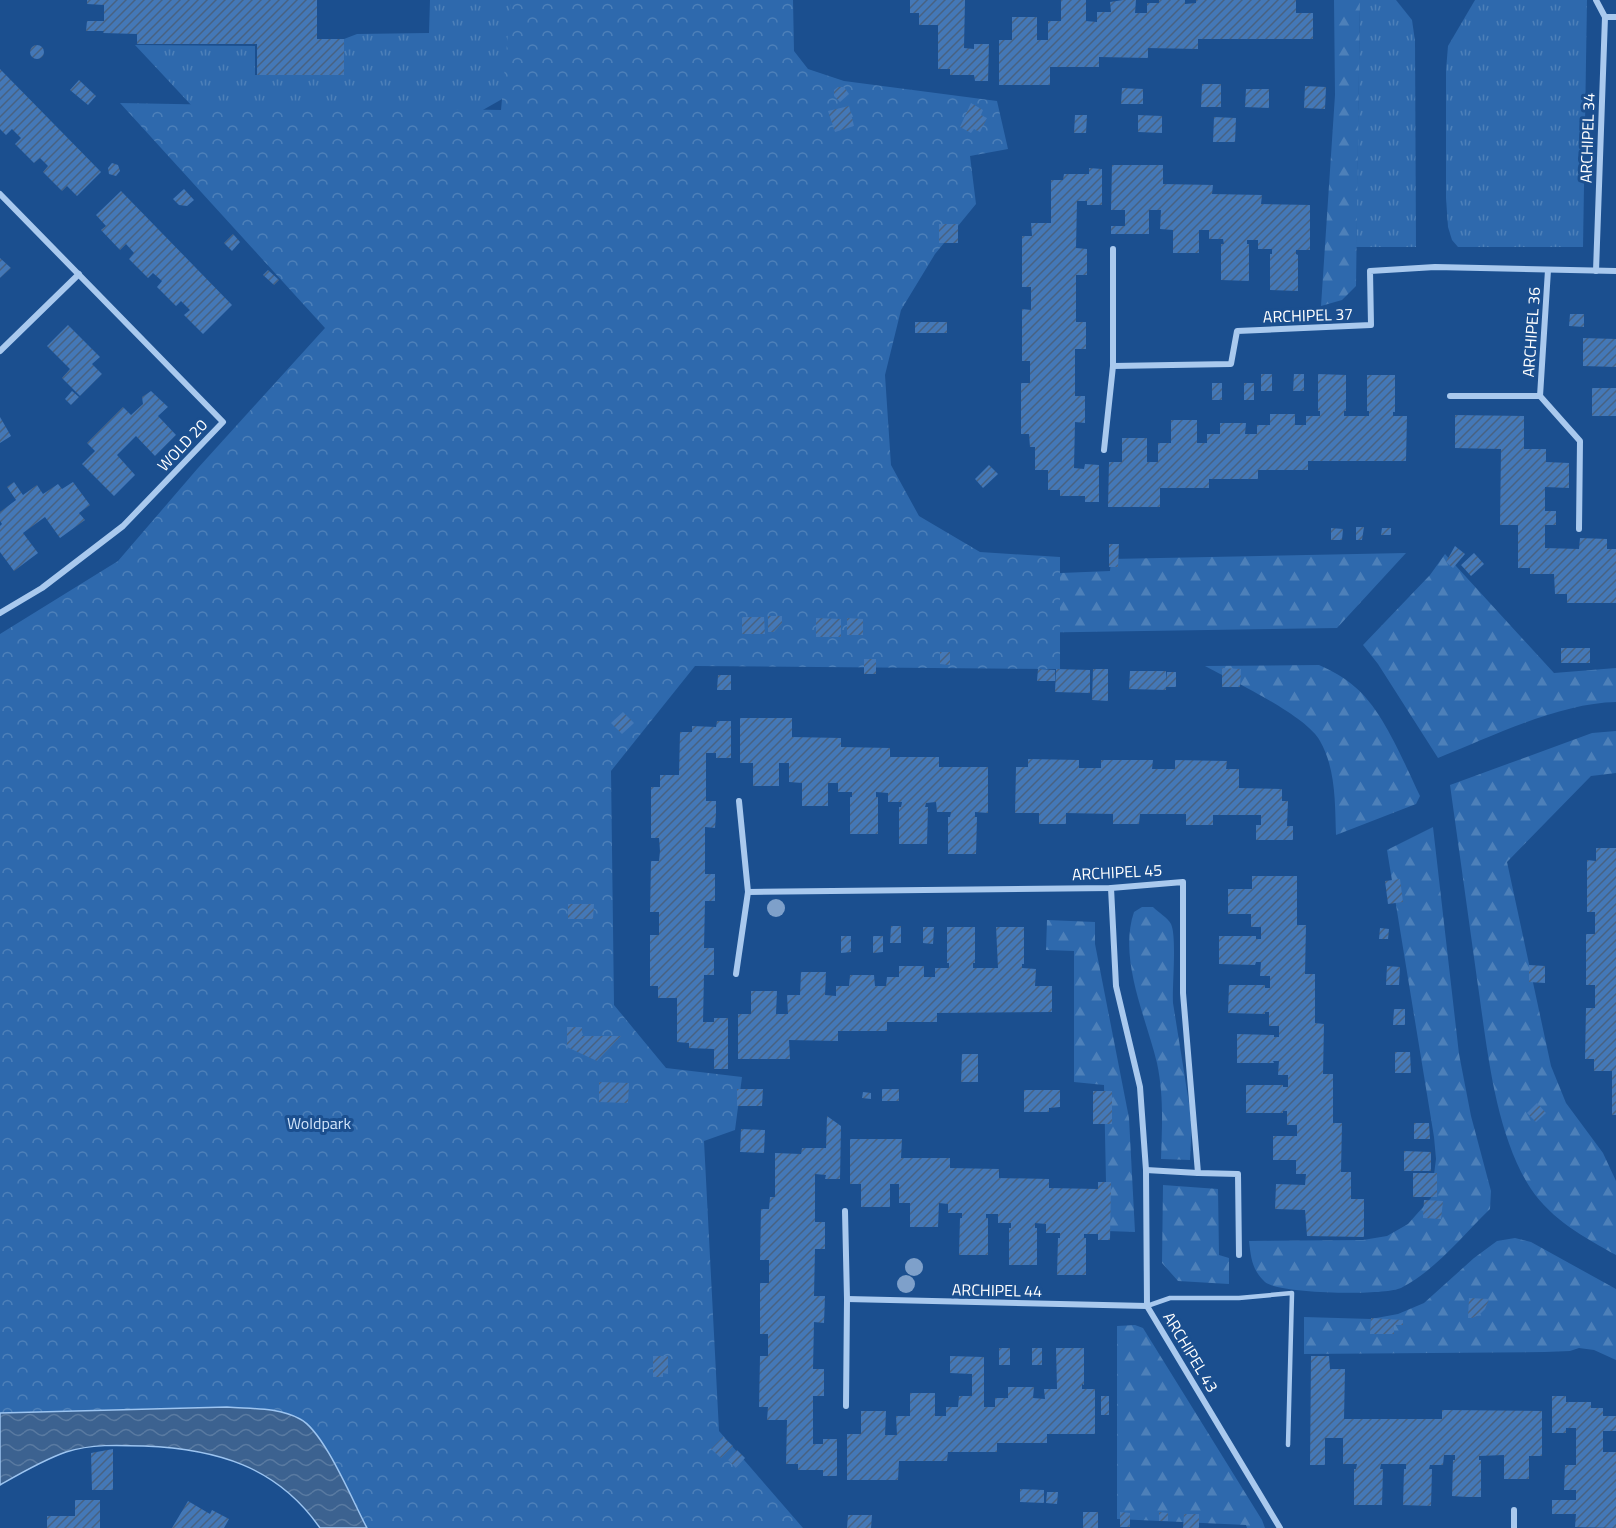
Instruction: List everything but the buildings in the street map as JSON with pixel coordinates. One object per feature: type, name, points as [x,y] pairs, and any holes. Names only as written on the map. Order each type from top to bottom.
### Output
[{"type":"street","points":[[1596,0],[1605,17],[1616,17]]},
{"type":"street","name":"ARCHIPEL 34","points":[[1596,271],[1605,17]]},
{"type":"street","name":"WOLD 20","points":[[0,194],[223,422],[123,526],[42,588],[0,613]]},
{"type":"street","points":[[1104,450],[1113,366],[1113,249]]},
{"type":"street","name":"ARCHIPEL 37","points":[[1113,366],[1231,364],[1237,331],[1371,325],[1370,271],[1435,267],[1548,270]]},
{"type":"street","points":[[1548,270],[1616,271]]},
{"type":"street","name":"ARCHIPEL 36","points":[[1548,270],[1540,396],[1580,441],[1579,530]]},
{"type":"street","points":[[0,351],[78,274]]},
{"type":"street","name":"ARCHIPEL 36","points":[[1450,396],[1540,396]]},
{"type":"street","points":[[736,974],[748,892],[739,801]]},
{"type":"street","name":"ARCHIPEL 45","points":[[748,892],[1111,888],[1183,882],[1184,993],[1198,1173]]},
{"type":"street","name":"ARCHIPEL 43","points":[[1111,888],[1116,986],[1140,1087],[1146,1170],[1147,1306],[1280,1528]]},
{"type":"street","points":[[1146,1170],[1238,1174],[1239,1255]]},
{"type":"street","points":[[845,1211],[846,1406]]},
{"type":"street","name":"ARCHIPEL 44","points":[[847,1299],[1147,1306]]},
{"type":"street","points":[[1514,1510],[1514,1528]]},
{"type":"lane","points":[[1147,1306],[1170,1298],[1239,1298],[1292,1293],[1288,1445]]},
{"type":"green space","points":[[430,0],[518,0],[504,98],[384,166],[249,167],[135,45],[255,46],[255,75],[343,75],[344,39],[357,34],[429,33]]},
{"type":"green space","name":"Woldpark","points":[[511,0],[793,0],[794,51],[808,69],[844,81],[997,101],[1008,149],[970,156],[976,204],[935,254],[901,310],[885,375],[891,465],[919,516],[980,552],[1060,557],[1060,669],[695,666],[611,771],[614,1005],[666,1068],[742,1077],[735,1130],[704,1141],[719,1431],[803,1528],[350,1528],[253,1434],[0,1439],[0,634],[118,561],[198,468],[325,328],[120,103],[501,110]]},
{"type":"green space","points":[[1334,0],[1360,0],[1356,286],[1342,300],[1321,306],[1335,95]]},
{"type":"green space","points":[[1360,0],[1396,0],[1412,20],[1415,41],[1416,247],[1356,247]]},
{"type":"green space","points":[[1475,0],[1587,0],[1583,247],[1458,247],[1452,240],[1448,227],[1446,198],[1448,46]]},
{"type":"green space","points":[[955,152],[962,212],[923,256],[887,313],[873,378],[878,470],[913,536],[979,570],[1061,573],[1110,571],[1111,559],[1406,553],[1337,628],[1015,633],[902,576],[880,572],[764,573],[846,189]]},
{"type":"green space","points":[[1445,554],[1554,673],[1616,668],[1616,702],[1572,708],[1526,722],[1438,758],[1378,664],[1363,645],[1430,575]]},
{"type":"green space","points":[[1319,665],[1351,683],[1375,709],[1420,796],[1416,804],[1336,835],[1332,775],[1320,741],[1312,731],[1285,710],[1205,666]]},
{"type":"green space","points":[[1616,731],[1616,773],[1591,776],[1507,862],[1551,1066],[1566,1103],[1603,1153],[1616,1181],[1616,1255],[1569,1227],[1539,1200],[1518,1166],[1508,1141],[1500,1115],[1489,1059],[1450,785],[1592,733]]},
{"type":"green space","points":[[1433,827],[1459,1054],[1471,1116],[1491,1191],[1490,1209],[1426,1272],[1401,1288],[1391,1291],[1354,1293],[1310,1291],[1274,1286],[1265,1282],[1257,1273],[1249,1241],[1363,1240],[1387,1236],[1408,1224],[1431,1198],[1436,1159],[1434,1137],[1387,850]]},
{"type":"green space","points":[[1142,907],[1153,907],[1170,922],[1173,930],[1173,1003],[1192,1122],[1190,1160],[1161,1159],[1161,1087],[1157,1063],[1135,988],[1129,949],[1134,912]]},
{"type":"green space","points":[[1047,920],[1095,922],[1095,944],[1129,1118],[1135,1232],[1107,1231],[1104,1085],[1074,1082],[1074,951],[1046,950]]},
{"type":"green space","points":[[1163,1185],[1218,1189],[1219,1255],[1229,1258],[1229,1284],[1178,1281],[1162,1263]]},
{"type":"green space","points":[[1515,1238],[1531,1242],[1616,1289],[1616,1360],[1594,1350],[1579,1348],[1570,1351],[1545,1352],[1304,1354],[1304,1317],[1371,1319],[1398,1314],[1424,1303],[1474,1258],[1497,1241]]},
{"type":"green space","points":[[1135,1325],[1143,1328],[1265,1528],[1247,1528],[1246,1525],[1117,1519],[1117,1326]]},
{"type":"water","points":[[227,1407],[283,1412],[300,1419],[309,1426],[328,1452],[367,1528],[320,1528],[284,1489],[264,1476],[243,1465],[196,1451],[114,1445],[75,1449],[57,1455],[0,1485],[0,1413]]}]
